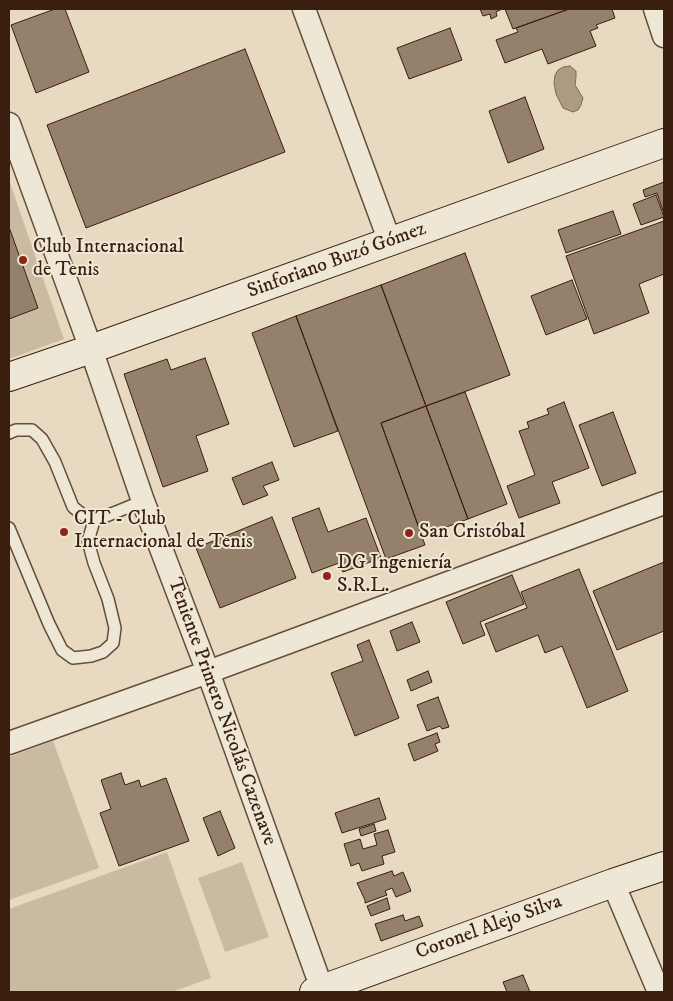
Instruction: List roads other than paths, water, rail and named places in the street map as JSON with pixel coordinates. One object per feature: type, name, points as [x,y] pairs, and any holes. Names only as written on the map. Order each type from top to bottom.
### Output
[{"type":"street","points":[[304,9],[390,242]]},
{"type":"street","points":[[655,9],[664,36]]},
{"type":"street","name":"Teniente Primero Nicolás Cazenave","points":[[9,124],[91,349],[143,501],[208,672],[318,991]]},
{"type":"street","name":"Sinforiano Buzó Gómez","points":[[9,377],[664,143]]},
{"type":"street","points":[[9,743],[208,672],[664,503]]},
{"type":"street","name":"Coronel Alejo Silva","points":[[318,991],[664,866]]},
{"type":"street","points":[[614,883],[659,992]]},
{"type":"lane","points":[[9,433],[16,430],[32,430],[42,439],[55,462],[73,507],[83,516],[94,521],[143,501]]},
{"type":"lane","points":[[9,528],[49,624],[62,650],[73,658],[91,656],[103,652],[113,643],[115,628],[108,599],[88,541],[94,521]]},
{"type":"place","name":"Club Internacional de Tenis","points":[[23,260]]},
{"type":"place","name":"CIT - Club Internacional de Tenis","points":[[64,532]]},
{"type":"place","name":"San Cristóbal","points":[[409,533]]},
{"type":"place","name":"DG Ingeniería S.R.L.","points":[[327,576]]}]
